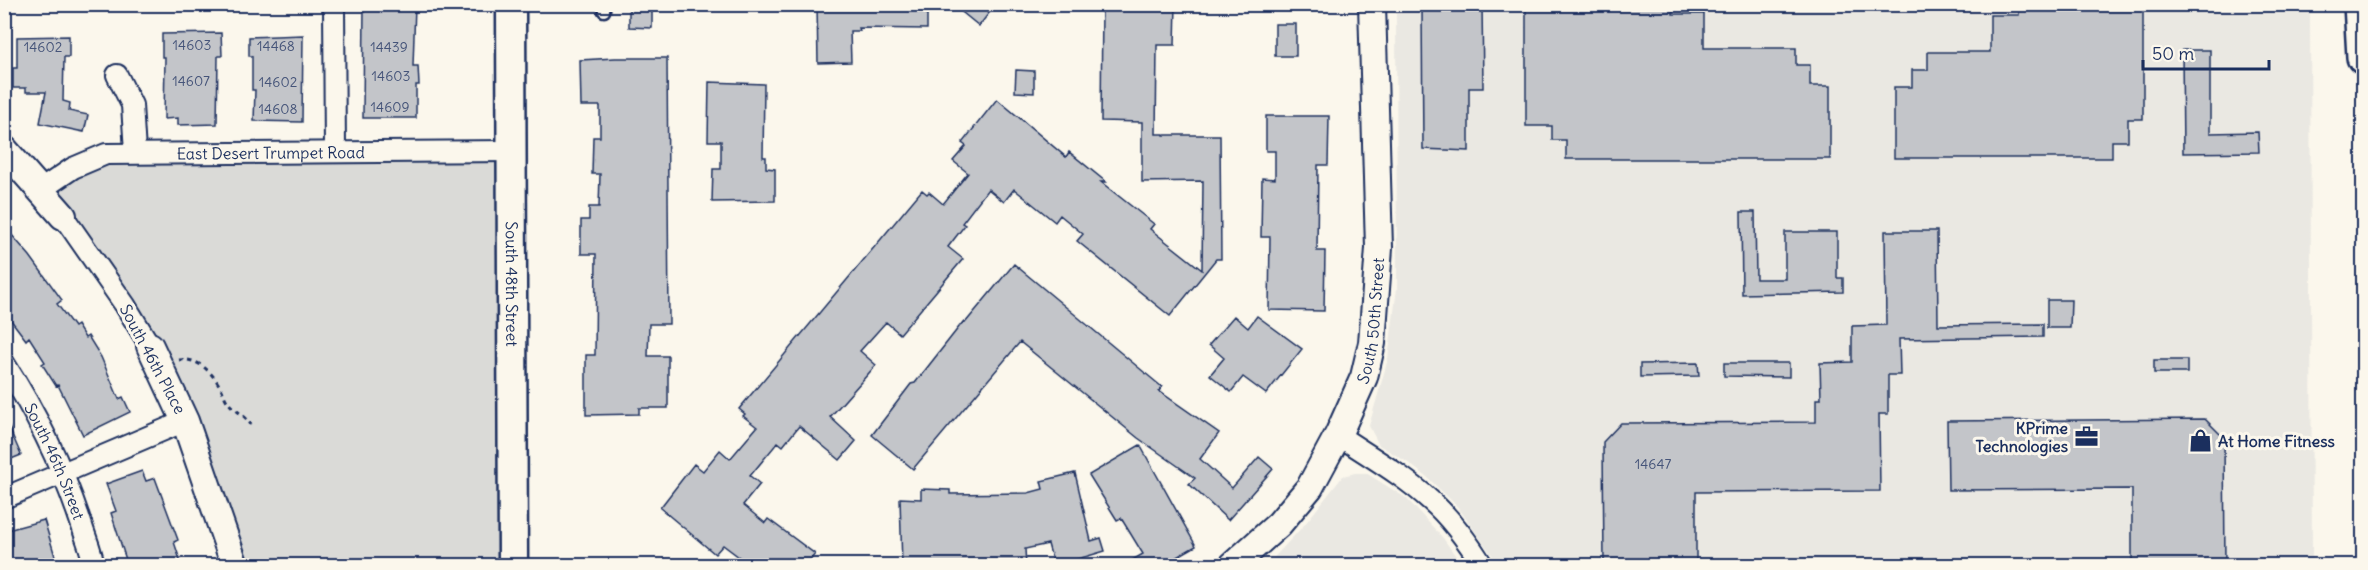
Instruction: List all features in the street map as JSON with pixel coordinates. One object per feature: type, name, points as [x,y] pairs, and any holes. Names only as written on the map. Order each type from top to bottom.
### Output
[{"type":"highway","points":[[2361,4],[2364,57]]},
{"type":"main road","name":"South 48th Street","points":[[511,4],[513,566]]},
{"type":"street","points":[[334,4],[335,152]]},
{"type":"street","name":"South 50th Street","points":[[1232,566],[1279,524],[1310,487],[1338,435],[1364,377],[1372,343],[1378,238],[1372,4]]},
{"type":"street","points":[[117,75],[132,105],[135,152]]},
{"type":"street","name":"South 46th Place","points":[[4,149],[42,189],[63,216],[125,305],[155,357],[185,421],[235,566]]},
{"type":"street","name":"East Desert Trumpet Road","points":[[42,189],[56,177],[90,159],[106,154],[512,151]]},
{"type":"street","name":"South 46th Street","points":[[4,363],[27,401],[63,473],[94,566]]},
{"type":"street","points":[[4,498],[185,421]]},
{"type":"street","points":[[1338,435],[1415,487],[1431,501],[1457,527],[1483,566]]},
{"type":"path","points":[[155,357],[195,360],[209,373],[221,389],[226,401],[249,420],[251,425]]},
{"type":"shaded area","points":[[1396,5],[2310,5],[2312,565],[1499,565],[1457,506],[1427,477],[1379,445],[1369,426],[1388,359],[1397,288]]},
{"type":"shaded area","points":[[512,151],[513,565],[235,565],[160,367],[42,189],[90,159]]},
{"type":"shaded area","points":[[1366,473],[1406,498],[1443,538],[1462,565],[1267,565],[1305,524],[1343,476]]},
{"type":"building","points":[[629,4],[652,4],[652,28],[629,27]]},
{"type":"building","points":[[817,4],[927,4],[927,29],[859,28],[860,31],[850,31],[851,62],[818,63]]},
{"type":"building","points":[[952,4],[996,4],[979,26]]},
{"type":"building","points":[[1102,4],[1176,4],[1175,45],[1157,45],[1156,134],[1220,135],[1221,259],[1216,259],[1170,316],[1077,241],[1083,234],[1060,215],[1055,222],[1014,189],[1004,202],[988,189],[962,223],[965,225],[948,247],[963,259],[900,334],[886,322],[860,351],[876,365],[830,417],[856,441],[840,460],[799,426],[783,446],[778,442],[750,476],[760,484],[743,505],[765,523],[768,519],[815,554],[806,566],[751,566],[723,545],[715,554],[660,508],[694,464],[703,471],[720,450],[730,459],[757,427],[743,416],[745,414],[739,409],[922,190],[927,194],[929,192],[943,204],[968,173],[953,161],[966,146],[962,143],[997,99],[1066,157],[1069,152],[1106,182],[1101,182],[1154,224],[1150,229],[1202,270],[1203,181],[1142,182],[1142,122],[1101,121]]},
{"type":"building","points":[[1454,4],[1482,4],[1483,88],[1469,88],[1469,151],[1423,149],[1422,7],[1454,7]]},
{"type":"building","points":[[1526,4],[1673,4],[1673,14],[1704,14],[1704,48],[1796,48],[1796,65],[1810,65],[1810,86],[1830,86],[1830,159],[1566,159],[1566,140],[1552,140],[1552,126],[1526,126]]},
{"type":"building","points":[[2019,4],[2143,4],[2143,119],[2128,119],[2128,141],[2112,141],[2112,158],[1894,158],[1894,87],[1912,87],[1912,70],[1928,70],[1928,52],[1990,52],[1990,15],[2019,15]]},
{"type":"building","points":[[364,5],[415,5],[413,66],[418,66],[419,85],[416,85],[416,118],[363,118]]},
{"type":"building","points":[[1275,24],[1296,24],[1296,56],[1275,56]]},
{"type":"building","points":[[221,33],[222,56],[218,56],[217,124],[178,125],[178,118],[164,119],[165,57],[162,57],[162,34]]},
{"type":"building","points":[[303,35],[302,122],[254,121],[255,90],[252,90],[252,56],[249,56],[249,37]]},
{"type":"building","points":[[69,36],[69,57],[64,57],[63,101],[70,103],[69,111],[88,115],[84,132],[40,123],[46,92],[26,92],[26,88],[13,88],[13,68],[17,68],[17,37]]},
{"type":"building","points":[[2182,50],[2210,50],[2210,133],[2258,132],[2259,152],[2183,153]]},
{"type":"building","points":[[667,58],[669,324],[649,324],[648,356],[668,356],[668,408],[639,408],[639,414],[586,415],[586,355],[595,355],[596,254],[581,254],[581,220],[589,220],[589,207],[599,207],[600,174],[592,174],[593,137],[600,137],[600,106],[581,106],[580,60]]},
{"type":"building","points":[[1016,70],[1034,71],[1034,93],[1015,92]]},
{"type":"building","points":[[709,82],[764,84],[763,157],[766,157],[766,168],[775,169],[775,201],[712,202],[713,169],[721,169],[721,141],[708,141]]},
{"type":"building","points":[[1266,116],[1329,116],[1328,165],[1318,165],[1317,251],[1325,251],[1324,311],[1269,310],[1270,237],[1261,237],[1262,178],[1275,179],[1275,151],[1266,151]]},
{"type":"building","points":[[1741,212],[1755,212],[1756,279],[1785,279],[1785,232],[1837,232],[1837,278],[1843,278],[1843,292],[1742,294]]},
{"type":"building","points":[[4,226],[30,256],[62,300],[57,304],[74,327],[77,325],[85,338],[88,336],[101,357],[119,399],[123,397],[130,412],[83,435],[58,385],[56,386],[42,364],[45,362],[29,337],[26,340],[4,311]]},
{"type":"building","points":[[1885,231],[1937,231],[1938,325],[2043,324],[2043,337],[1899,339],[1900,375],[1888,375],[1888,414],[1879,414],[1880,491],[1696,492],[1696,566],[1604,566],[1603,442],[1621,423],[1816,422],[1816,399],[1821,399],[1820,363],[1852,362],[1852,326],[1886,325]]},
{"type":"building","points":[[1014,264],[1162,387],[1159,391],[1219,433],[1200,459],[1232,488],[1259,457],[1273,469],[1228,520],[1189,484],[1195,478],[1138,438],[1020,342],[913,469],[872,435],[911,384],[915,383],[963,322],[965,323]]},
{"type":"building","points":[[2047,300],[2071,300],[2070,328],[2047,328]]},
{"type":"building","points":[[1234,316],[1248,328],[1257,316],[1302,349],[1266,394],[1243,377],[1231,392],[1210,375],[1224,358],[1209,345]]},
{"type":"building","points":[[2154,360],[2187,360],[2187,373],[2154,373]]},
{"type":"building","points":[[1698,363],[1699,376],[1640,377],[1640,364]]},
{"type":"building","points":[[1724,363],[1789,363],[1789,377],[1724,376]]},
{"type":"building","points":[[4,416],[21,455],[4,462]]},
{"type":"building","points":[[2205,419],[2224,438],[2225,566],[2132,566],[2132,489],[1948,490],[1947,421]]},
{"type":"building","points":[[1140,445],[1196,546],[1161,566],[1122,566],[1143,554],[1121,518],[1117,520],[1089,475]]},
{"type":"building","points":[[142,471],[146,481],[155,478],[178,540],[174,542],[182,566],[128,566],[111,513],[116,511],[106,484]]},
{"type":"building","points":[[1075,473],[1091,541],[1101,538],[1105,551],[1054,566],[1048,544],[1025,549],[1026,566],[902,566],[900,498],[921,499],[921,489],[950,490],[950,494],[1028,493],[1043,489],[1041,481]]},
{"type":"building","points":[[44,520],[58,566],[4,566],[4,531]]},
{"type":"place","name":"KPrime Technologies","points":[[2086,437]]},
{"type":"place","name":"At Home Fitness","points":[[2200,441]]}]
